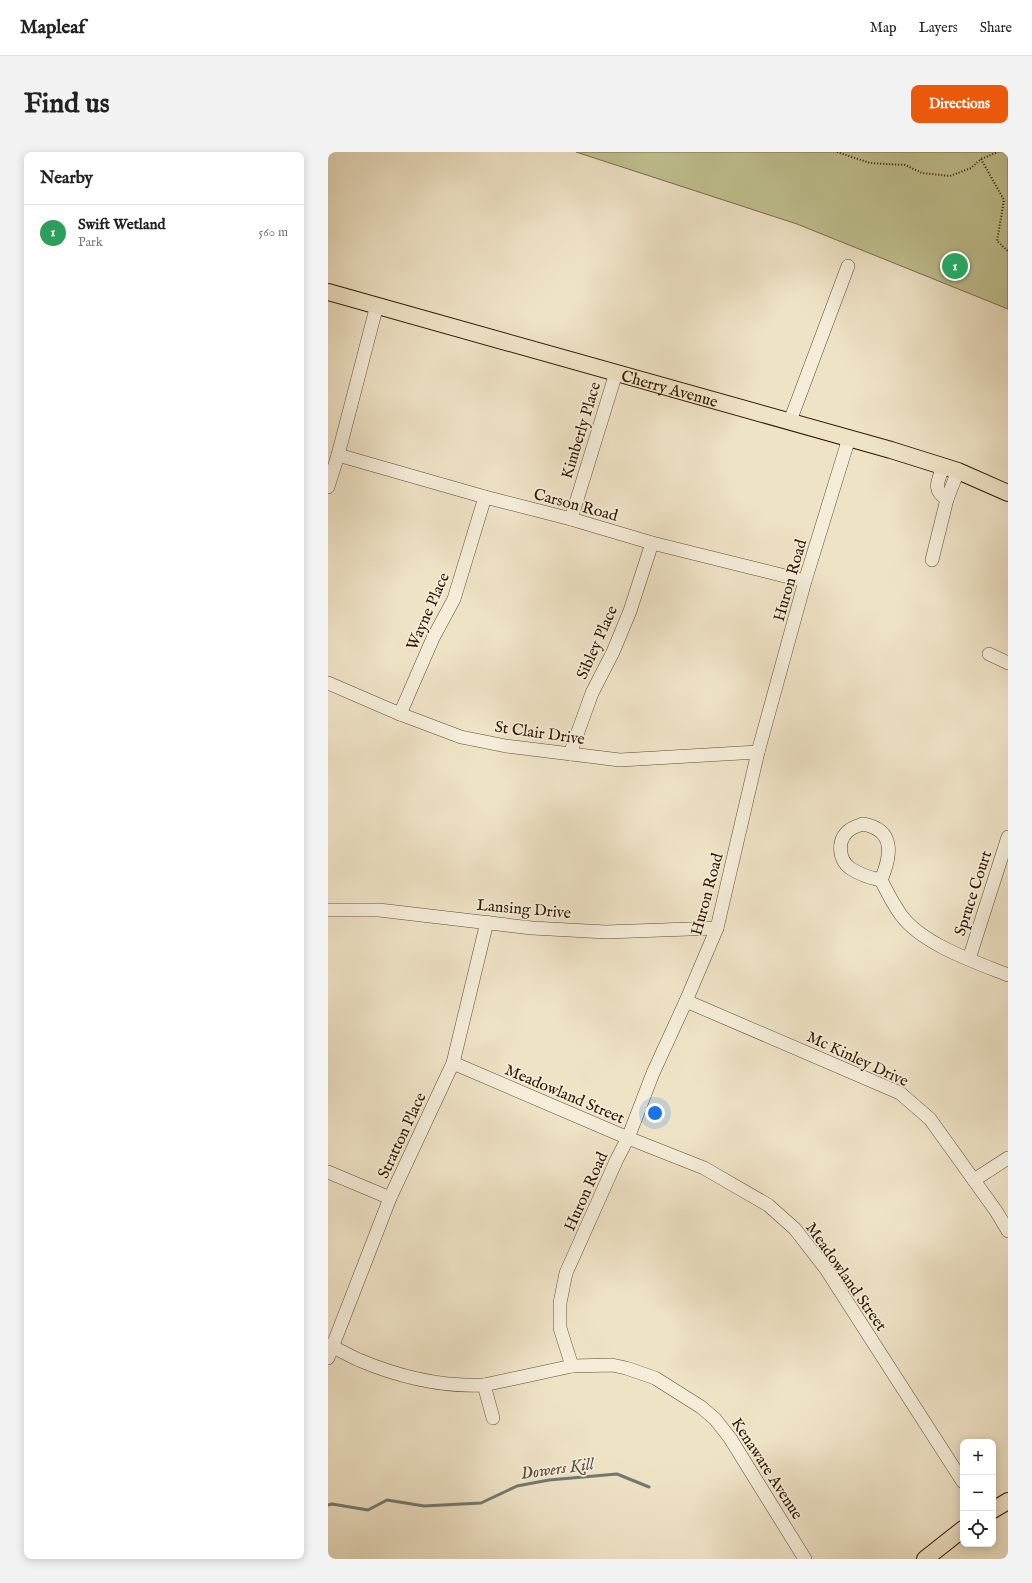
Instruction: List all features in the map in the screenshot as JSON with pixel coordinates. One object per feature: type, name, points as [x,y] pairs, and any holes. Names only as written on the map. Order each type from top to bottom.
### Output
[{"type":"main road","name":"Cherry Avenue","points":[[328,292],[849,438],[958,471],[1008,493]]},
{"type":"main road","points":[[996,1508],[1008,1501]]},
{"type":"main road","points":[[925,1559],[960,1531]]},
{"type":"street","points":[[790,421],[848,266]]},
{"type":"street","points":[[328,487],[378,305]]},
{"type":"street","name":"Kimberly Place","points":[[571,519],[616,373]]},
{"type":"street","name":"Huron Road","points":[[572,1366],[560,1328],[560,1302],[566,1273],[617,1159],[628,1138],[653,1073],[717,928],[758,752],[805,581],[849,438]]},
{"type":"street","name":"Carson Road","points":[[338,455],[485,497],[571,519],[652,543],[805,581]]},
{"type":"street","points":[[943,466],[937,490],[947,499]]},
{"type":"street","points":[[932,560],[947,499],[958,471]]},
{"type":"street","name":"Wayne Place","points":[[400,714],[433,638],[454,599],[485,497]]},
{"type":"street","name":"Sibley Place","points":[[570,754],[592,693],[613,652],[630,611],[652,543]]},
{"type":"street","points":[[989,654],[1008,663]]},
{"type":"street","name":"St Clair Drive","points":[[328,683],[400,714],[461,737],[506,746],[620,760],[758,752]]},
{"type":"street","points":[[881,880],[887,866],[889,850],[887,838],[881,830],[872,825],[863,824],[854,826],[846,833],[840,847],[841,856],[844,863],[849,868],[871,878],[881,880],[902,916],[913,927],[939,945],[1008,975]]},
{"type":"street","name":"Spruce Court","points":[[969,959],[1008,837]]},
{"type":"street","name":"Lansing Drive","points":[[328,910],[379,910],[532,928],[606,932],[717,928]]},
{"type":"street","name":"Stratton Place","points":[[329,1350],[390,1198],[453,1063],[487,922]]},
{"type":"street","name":"Mc Kinley Drive","points":[[686,1001],[900,1093],[930,1119],[996,1211],[1008,1231]]},
{"type":"street","name":"Meadowland Street","points":[[453,1063],[628,1138],[704,1168],[768,1205],[795,1229],[826,1269],[960,1477]]},
{"type":"street","points":[[974,1180],[1008,1158]]},
{"type":"street","points":[[328,1172],[390,1198]]},
{"type":"street","name":"Kenaware Avenue","points":[[329,1350],[358,1359],[388,1371],[432,1382],[484,1385],[572,1366],[612,1365],[655,1378],[701,1406],[715,1419],[730,1438],[805,1559]]},
{"type":"street","points":[[484,1385],[493,1418]]},
{"type":"path","points":[[837,152],[870,163],[905,165],[922,173],[950,176],[971,168],[981,159],[998,152]]},
{"type":"path","points":[[981,159],[1004,200],[997,241],[1008,250]]},
{"type":"green space","points":[[576,152],[1008,152],[1008,309],[797,224]]},
{"type":"waterway","name":"Dowers Kill","points":[[328,1505],[332,1504],[368,1510],[387,1500],[424,1506],[481,1503],[517,1486],[549,1480],[617,1474],[649,1487]]},
{"type":"place","name":"Swift Wetland","points":[[955,266]]}]
